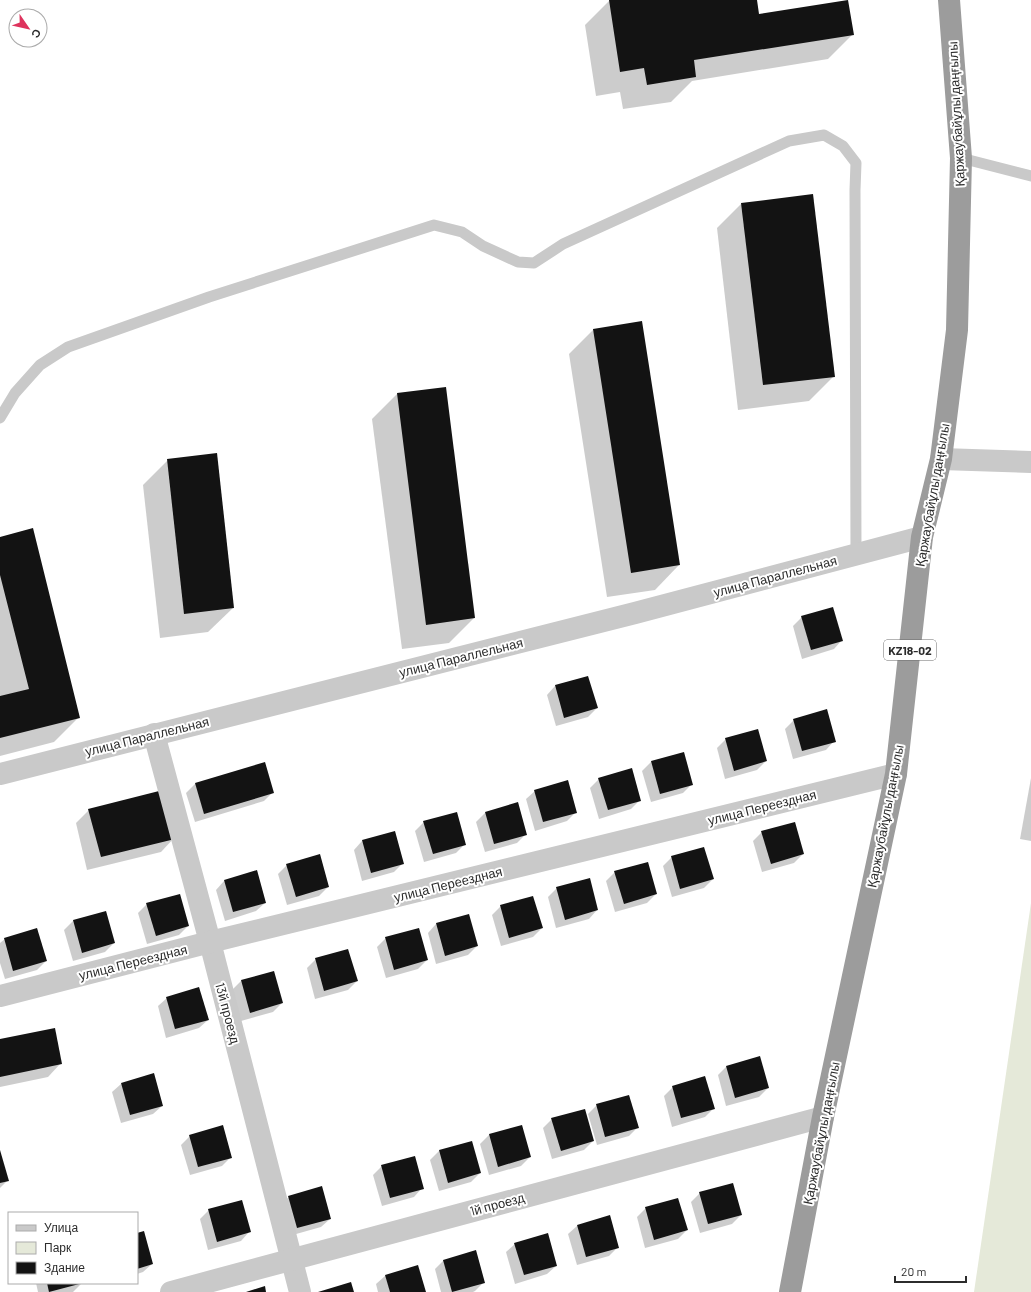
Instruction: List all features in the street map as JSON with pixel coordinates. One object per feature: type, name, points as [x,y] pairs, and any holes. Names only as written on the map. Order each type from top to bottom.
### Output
[{"type":"highway","name":"Қаржаубайұлы даңғылы","points":[[790,1292],[823,1117],[896,774],[922,537],[941,459],[957,330],[961,158],[949,0]]},
{"type":"street","points":[[941,459],[1031,462]]},
{"type":"street","name":"улица Параллельная","points":[[0,774],[635,613],[922,537]]},
{"type":"street","name":"13й проезд","points":[[154,734],[210,942],[300,1292]]},
{"type":"street","name":"улица Переездная","points":[[0,996],[210,942],[896,774]]},
{"type":"street","name":"1й проезд","points":[[171,1292],[823,1117]]},
{"type":"lane","points":[[0,418],[15,393],[40,364],[68,347],[209,297],[434,225],[462,232],[483,246],[518,262],[534,263],[563,244],[789,141],[824,135],[843,146],[856,162],[856,555]]},
{"type":"lane","points":[[961,158],[1031,176]]},
{"type":"green space","points":[[1031,903],[1031,1292],[974,1292]]},
{"type":"building","points":[[609,0],[757,0],[759,14],[848,0],[854,35],[694,60],[696,77],[647,85],[644,68],[620,72]]},
{"type":"building","points":[[813,194],[835,377],[763,385],[741,203]]},
{"type":"building","points":[[642,321],[680,565],[631,573],[593,329]]},
{"type":"building","points":[[446,387],[475,618],[426,625],[397,393]]},
{"type":"building","points":[[217,453],[234,608],[184,614],[167,459]]},
{"type":"building","points":[[33,528],[80,718],[0,738],[0,696],[29,689],[0,575],[0,537]]},
{"type":"building","points":[[833,607],[843,641],[811,650],[801,616]]},
{"type":"building","points":[[588,676],[598,708],[564,718],[555,685]]},
{"type":"building","points":[[827,709],[836,742],[802,751],[793,719]]},
{"type":"building","points":[[758,729],[767,761],[734,771],[725,738]]},
{"type":"building","points":[[684,752],[693,785],[660,794],[651,761]]},
{"type":"building","points":[[265,762],[274,793],[204,814],[195,783]]},
{"type":"building","points":[[632,768],[641,801],[608,810],[598,778]]},
{"type":"building","points":[[568,780],[577,813],[543,822],[534,790]]},
{"type":"building","points":[[163,790],[175,839],[101,857],[88,809]]},
{"type":"building","points":[[518,802],[527,835],[494,844],[485,812]]},
{"type":"building","points":[[457,812],[466,845],[433,854],[423,821]]},
{"type":"building","points":[[795,822],[804,854],[771,864],[761,831]]},
{"type":"building","points":[[395,831],[404,864],[371,873],[362,840]]},
{"type":"building","points":[[704,847],[714,879],[680,889],[671,856]]},
{"type":"building","points":[[320,854],[329,887],[296,897],[286,864]]},
{"type":"building","points":[[648,862],[657,894],[624,904],[614,871]]},
{"type":"building","points":[[257,870],[266,903],[233,912],[224,880]]},
{"type":"building","points":[[590,878],[598,910],[565,920],[556,887]]},
{"type":"building","points":[[180,894],[189,926],[156,936],[146,903]]},
{"type":"building","points":[[533,896],[543,928],[509,938],[500,905]]},
{"type":"building","points":[[106,911],[115,943],[82,953],[73,920]]},
{"type":"building","points":[[469,914],[478,946],[445,956],[436,923]]},
{"type":"building","points":[[37,928],[47,961],[13,971],[4,938]]},
{"type":"building","points":[[419,928],[428,960],[394,970],[385,937]]},
{"type":"building","points":[[348,949],[358,981],[324,991],[315,958]]},
{"type":"building","points":[[274,971],[283,1003],[250,1013],[241,980]]},
{"type":"building","points":[[199,987],[209,1020],[175,1029],[166,997]]},
{"type":"building","points":[[55,1028],[62,1064],[0,1077],[0,1039]]},
{"type":"building","points":[[760,1056],[769,1088],[735,1098],[726,1066]]},
{"type":"building","points":[[154,1073],[163,1106],[130,1115],[121,1083]]},
{"type":"building","points":[[705,1076],[715,1109],[681,1118],[672,1086]]},
{"type":"building","points":[[629,1095],[639,1128],[605,1137],[596,1104]]},
{"type":"building","points":[[585,1109],[594,1141],[561,1151],[551,1118]]},
{"type":"building","points":[[223,1125],[232,1158],[198,1167],[189,1135]]},
{"type":"building","points":[[522,1125],[531,1157],[498,1167],[489,1134]]},
{"type":"building","points":[[472,1141],[481,1173],[448,1183],[439,1150]]},
{"type":"building","points":[[0,1150],[9,1181],[0,1183]]},
{"type":"building","points":[[415,1156],[424,1189],[390,1198],[381,1165]]},
{"type":"building","points":[[733,1183],[742,1215],[708,1224],[699,1192]]},
{"type":"building","points":[[322,1186],[331,1219],[297,1228],[288,1196]]},
{"type":"building","points":[[678,1198],[688,1230],[654,1240],[645,1207]]},
{"type":"building","points":[[242,1200],[251,1232],[217,1242],[208,1209]]},
{"type":"building","points":[[610,1215],[619,1248],[586,1257],[577,1225]]},
{"type":"building","points":[[144,1231],[153,1264],[138,1269],[138,1233]]},
{"type":"building","points":[[548,1233],[557,1266],[524,1275],[514,1243]]},
{"type":"building","points":[[476,1250],[485,1283],[452,1292],[443,1260]]},
{"type":"building","points":[[418,1265],[426,1292],[390,1292],[385,1275]]},
{"type":"building","points":[[351,1282],[354,1292],[318,1292]]},
{"type":"building","points":[[47,1284],[79,1284],[49,1292]]},
{"type":"building","points":[[265,1286],[266,1292],[246,1292]]}]
